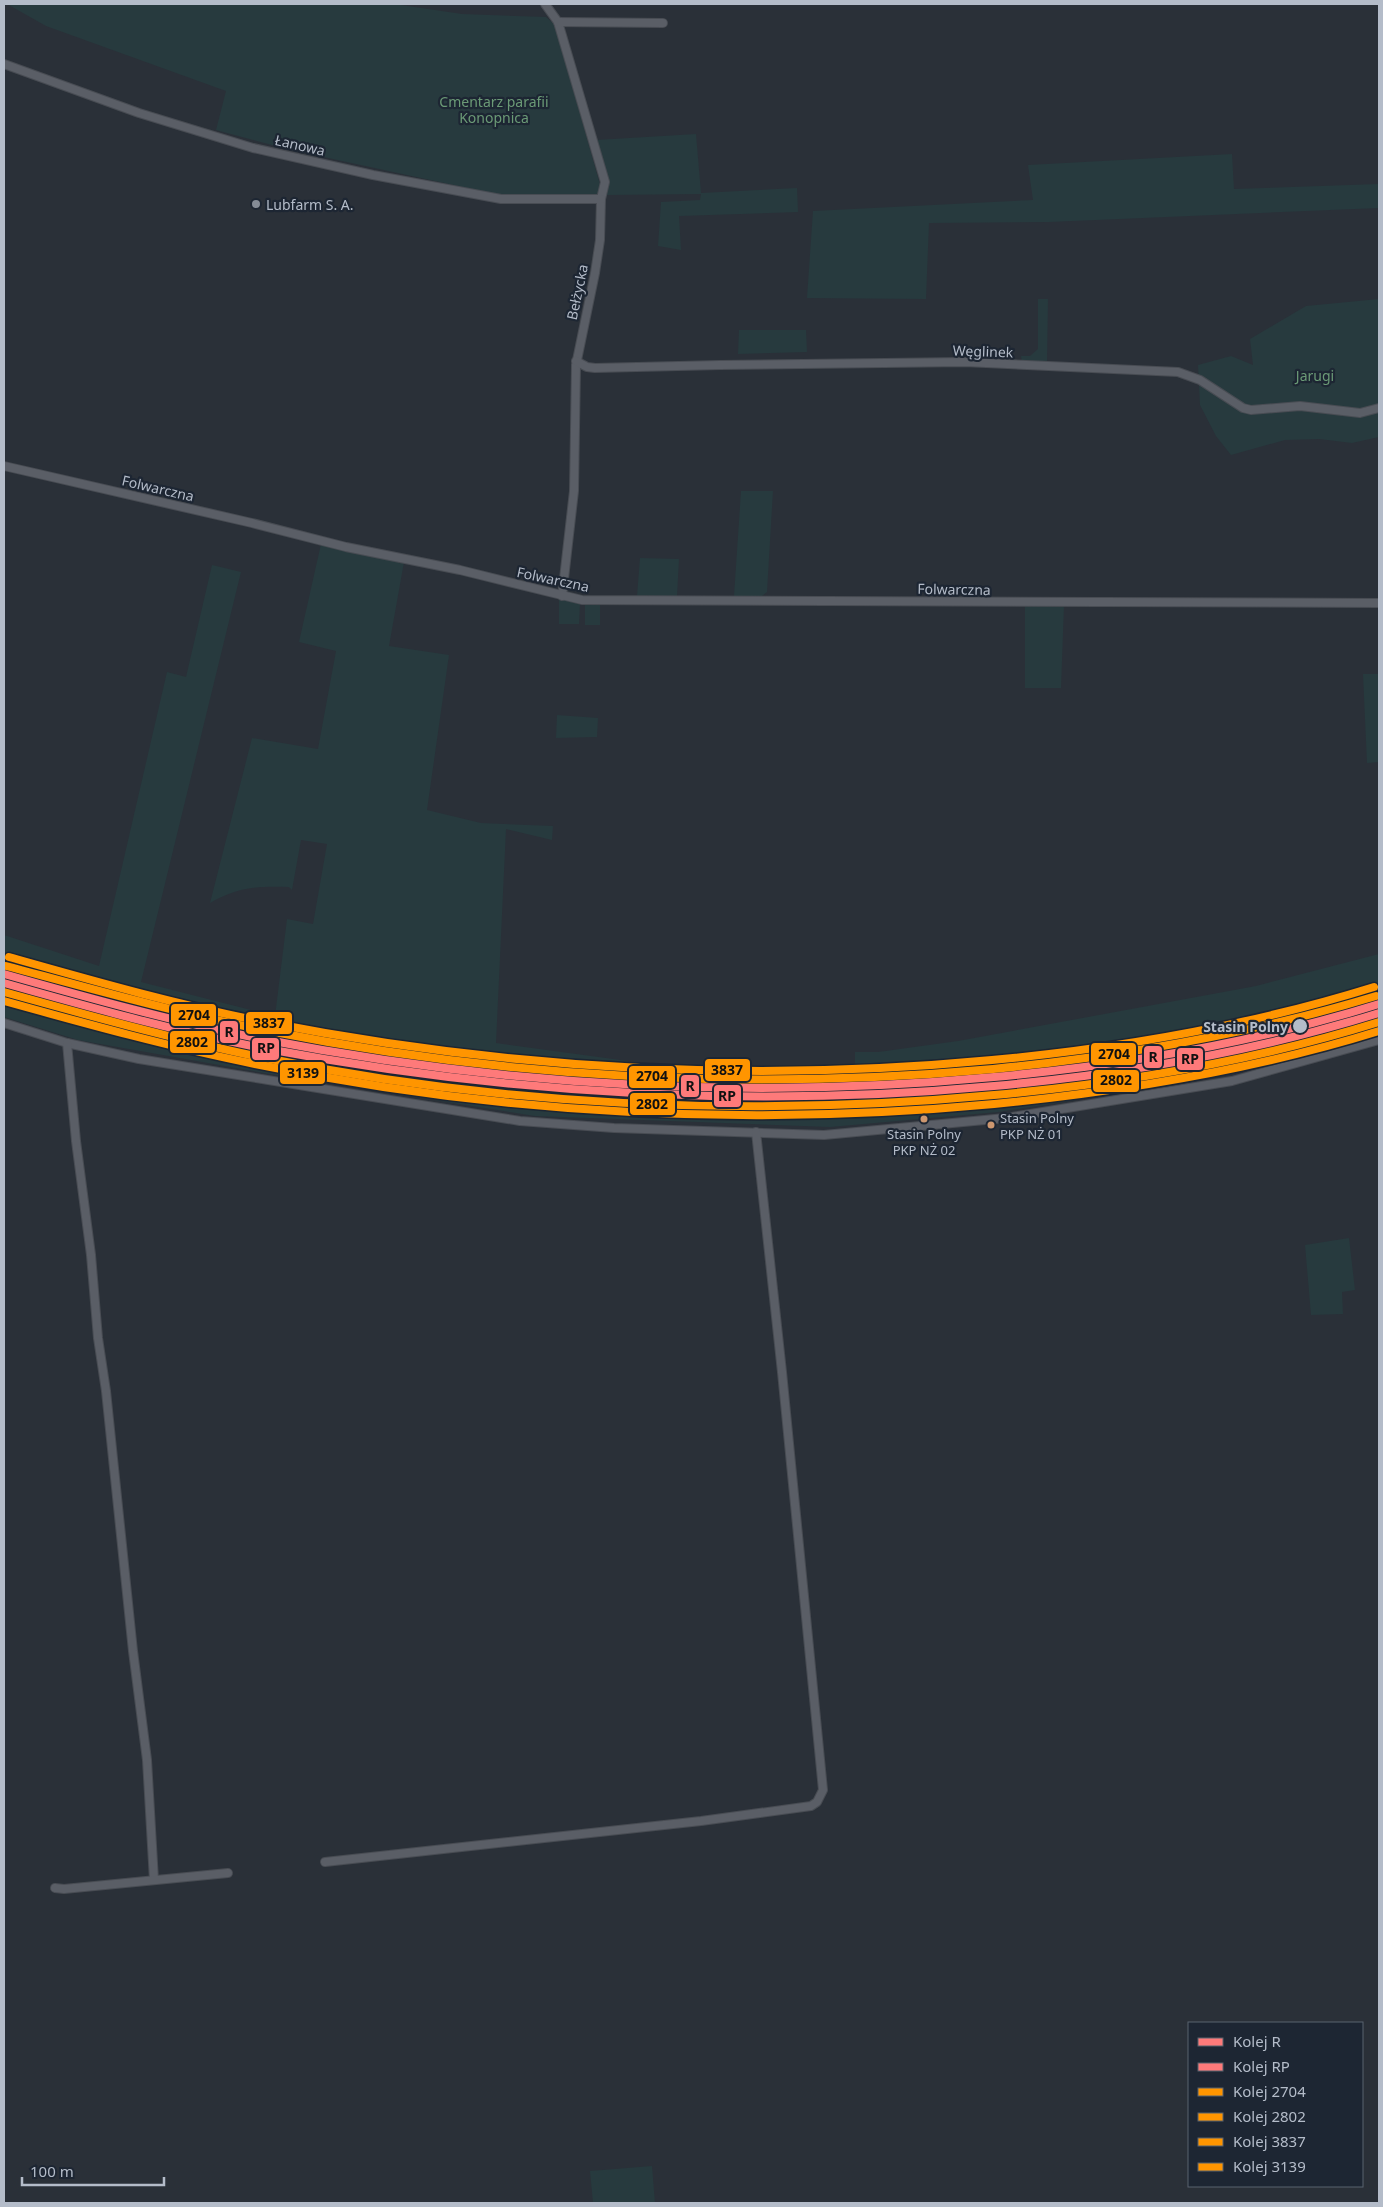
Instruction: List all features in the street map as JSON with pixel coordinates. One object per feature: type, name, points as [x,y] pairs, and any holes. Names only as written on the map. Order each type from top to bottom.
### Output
[{"type":"street","name":"Bełżycka","points":[[545,4],[558,22],[605,182],[601,199],[600,240],[595,273],[576,361],[574,491],[562,596]]},
{"type":"street","points":[[558,22],[663,23]]},
{"type":"street","name":"Łanowa","points":[[4,64],[138,113],[245,145],[373,175],[501,199],[601,199]]},
{"type":"street","name":"Węglinek","points":[[576,361],[587,367],[595,368],[965,362],[1178,372],[1200,380],[1243,408],[1251,410],[1300,406],[1360,413],[1379,408]]},
{"type":"street","name":"Folwarczna","points":[[4,466],[346,547],[460,570],[582,600],[1379,603]]},
{"type":"street","points":[[4,1023],[67,1043],[139,1059],[520,1121],[605,1127],[824,1135],[1006,1118],[1232,1081],[1379,1040]]},
{"type":"street","points":[[67,1043],[76,1141],[91,1255],[98,1338],[106,1391],[133,1651],[148,1760],[154,1880]]},
{"type":"street","points":[[325,1862],[701,1821],[811,1806],[817,1802],[823,1790],[782,1372],[756,1132]]},
{"type":"street","points":[[55,1888],[64,1889],[228,1872]]},
{"type":"green space","name":"Cmentarz parafii Konopnica","points":[[7,4],[394,4],[462,14],[546,17],[555,25],[601,188],[597,194],[500,195],[291,150],[216,130],[226,91],[46,26]]},
{"type":"green space","points":[[696,134],[701,193],[797,188],[798,212],[679,216],[681,250],[658,246],[661,202],[700,200],[701,194],[607,195],[608,182],[596,140]]},
{"type":"green space","points":[[1232,154],[1234,189],[1379,184],[1379,208],[1049,222],[929,223],[926,299],[807,298],[813,211],[1033,200],[1028,165]]},
{"type":"green space","points":[[1038,299],[1048,299],[1047,363],[1022,362],[1021,356],[1030,356],[1038,349]]},
{"type":"green space","name":"Jarugi","points":[[1379,299],[1379,437],[1352,443],[1319,439],[1285,440],[1231,455],[1216,436],[1200,405],[1198,365],[1231,356],[1253,365],[1250,339],[1306,306]]},
{"type":"green space","points":[[739,330],[806,330],[807,352],[738,354]]},
{"type":"green space","points":[[741,491],[773,491],[767,592],[762,596],[734,596]]},
{"type":"green space","points":[[321,544],[404,562],[389,646],[449,655],[427,810],[481,823],[553,826],[552,840],[506,829],[496,1043],[628,1061],[628,1073],[855,1070],[855,1052],[878,1052],[958,1041],[1256,986],[1379,954],[1379,994],[1278,1020],[1200,1037],[1087,1057],[959,1072],[856,1081],[778,1083],[628,1078],[493,1068],[270,1037],[102,997],[4,966],[4,935],[99,966],[167,672],[186,677],[212,565],[241,572],[141,982],[275,1016],[287,919],[313,924],[327,844],[301,840],[292,890],[289,887],[248,889],[230,894],[210,903],[252,738],[318,749],[336,651],[299,642]]},
{"type":"green space","points":[[640,558],[679,559],[677,596],[637,596]]},
{"type":"green space","points":[[559,597],[580,603],[579,624],[559,624]]},
{"type":"green space","points":[[585,603],[600,603],[600,625],[585,625]]},
{"type":"green space","points":[[1025,604],[1064,605],[1061,688],[1025,688]]},
{"type":"green space","points":[[1363,674],[1379,674],[1379,762],[1367,763]]},
{"type":"green space","points":[[557,715],[598,718],[597,737],[556,738]]},
{"type":"green space","points":[[4,985],[118,1017],[300,1058],[414,1076],[529,1089],[644,1098],[759,1101],[874,1098],[989,1091],[1103,1078],[1152,1070],[1296,1039],[1298,1046],[1273,1052],[1239,1072],[1192,1082],[998,1112],[830,1127],[535,1116],[264,1073],[78,1040],[4,1017]]},
{"type":"green space","points":[[1349,1238],[1355,1290],[1342,1292],[1343,1314],[1311,1315],[1305,1245]]},
{"type":"green space","points":[[652,2166],[655,2203],[593,2203],[590,2171]]},
{"type":"rail line","name":"3837","points":[[9,957],[104,984],[200,1008],[355,1038],[536,1061],[718,1070],[810,1070],[901,1067],[992,1060],[1089,1049],[1185,1034],[1232,1024],[1327,1001],[1374,987]]},
{"type":"rail line","name":"2704","points":[[6,966],[199,1016],[354,1046],[536,1069],[627,1076],[718,1079],[810,1079],[901,1076],[1042,1064],[1186,1042],[1282,1022],[1376,996]]},
{"type":"rail line","name":"R","points":[[4,974],[100,1001],[197,1025],[353,1055],[535,1078],[719,1087],[902,1084],[994,1077],[1092,1066],[1189,1051],[1237,1041],[1332,1018],[1379,1004]]},
{"type":"rail line","name":"RP","points":[[4,983],[100,1010],[197,1034],[353,1064],[445,1077],[536,1086],[627,1093],[718,1096],[902,1093],[994,1086],[1092,1075],[1189,1060],[1237,1050],[1332,1027],[1379,1013]]},
{"type":"rail line","name":"2802","points":[[4,992],[192,1042],[346,1073],[530,1096],[623,1103],[716,1106],[809,1106],[902,1102],[994,1095],[1092,1084],[1189,1069],[1237,1059],[1332,1036],[1379,1022]]},
{"type":"rail line","name":"3139","points":[[4,1001],[97,1027],[192,1050],[346,1081],[438,1095],[531,1105],[716,1115],[902,1111],[994,1104],[1092,1093],[1237,1068],[1332,1045],[1379,1031]]},
{"type":"place","name":"Lubfarm S. A.","points":[[256,204]]},
{"type":"place","name":"Stasin Polny","points":[[1300,1026]]},
{"type":"place","name":"Stasin Polny PKP NŻ 02","points":[[924,1119]]},
{"type":"place","name":"Stasin Polny PKP NŻ 01","points":[[991,1125]]}]
